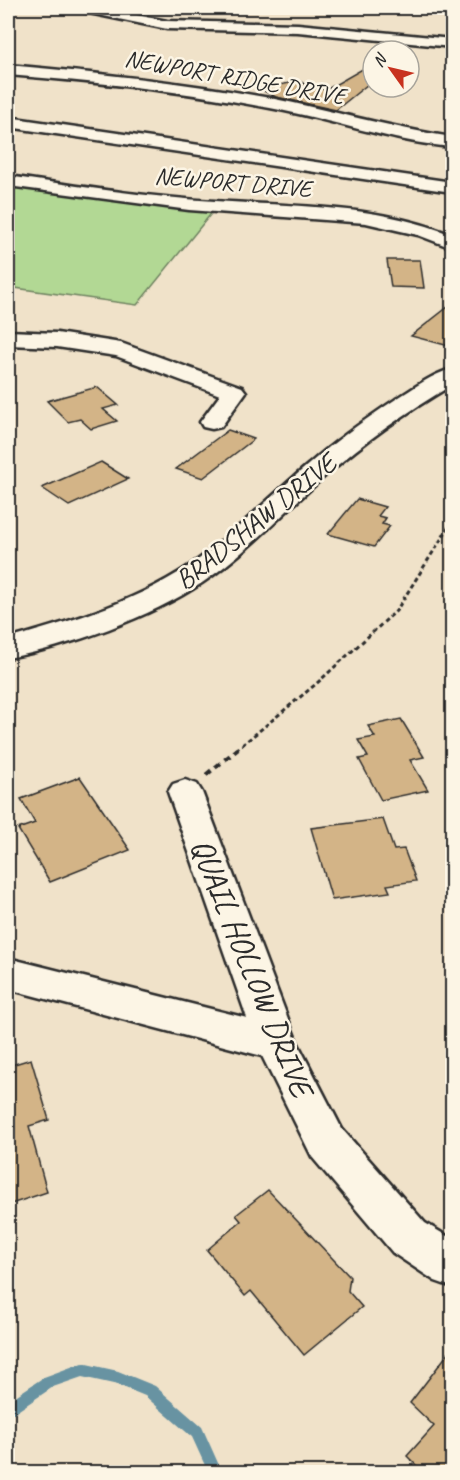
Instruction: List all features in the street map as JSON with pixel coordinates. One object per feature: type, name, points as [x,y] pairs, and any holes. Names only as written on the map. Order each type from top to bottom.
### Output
[{"type":"street","points":[[84,8],[167,25],[298,28],[453,43]]},
{"type":"street","name":"NEWPORT RIDGE DRIVE","points":[[11,75],[141,83],[305,110],[382,130],[453,142]]},
{"type":"street","points":[[8,122],[453,187]]},
{"type":"street","name":"NEWPORT DRIVE","points":[[8,181],[103,195],[214,207],[394,222],[439,235],[453,242]]},
{"type":"street","points":[[8,338],[57,340],[121,351],[234,392],[212,422]]},
{"type":"street","name":"BRADSHAW DRIVE","points":[[8,649],[86,627],[171,590],[229,549],[320,467],[418,394],[453,375]]},
{"type":"street","name":"QUAIL HOLLOW DRIVE","points":[[185,792],[276,1042],[327,1143],[409,1238],[453,1265]]},
{"type":"street","points":[[8,974],[276,1042]]},
{"type":"path","points":[[185,792],[316,684],[396,610],[453,522]]},
{"type":"green space","points":[[8,184],[142,203],[214,210],[137,305],[8,287]]},
{"type":"building","points":[[361,70],[361,90],[336,110],[276,97],[260,89],[299,81],[310,87],[326,90]]},
{"type":"building","points":[[387,260],[420,260],[424,288],[391,287]]},
{"type":"building","points":[[453,303],[453,347],[411,336]]},
{"type":"building","points":[[97,387],[118,405],[103,409],[117,421],[91,429],[80,419],[68,422],[47,401]]},
{"type":"building","points":[[228,430],[254,439],[203,478],[176,469]]},
{"type":"building","points":[[101,462],[128,479],[69,506],[42,488]]},
{"type":"building","points":[[357,499],[385,507],[378,516],[386,518],[382,524],[390,526],[374,547],[328,534]]},
{"type":"building","points":[[401,719],[424,757],[410,760],[428,790],[381,800],[359,759],[368,757],[358,740],[375,737],[368,726]]},
{"type":"building","points":[[80,777],[130,850],[50,882],[18,829],[35,823],[21,799]]},
{"type":"building","points":[[383,819],[394,850],[404,849],[416,881],[387,885],[390,892],[332,900],[311,828]]},
{"type":"building","points":[[31,1059],[49,1120],[29,1126],[47,1192],[8,1205],[8,1066]]},
{"type":"building","points":[[268,1190],[350,1277],[348,1291],[362,1307],[304,1355],[251,1291],[245,1296],[207,1250],[241,1221],[236,1215]]},
{"type":"building","points":[[453,1347],[453,1473],[424,1473],[407,1456],[434,1426],[410,1403]]},
{"type":"waterway","points":[[8,1409],[49,1382],[82,1370],[118,1378],[150,1391],[197,1432],[215,1472]]}]
